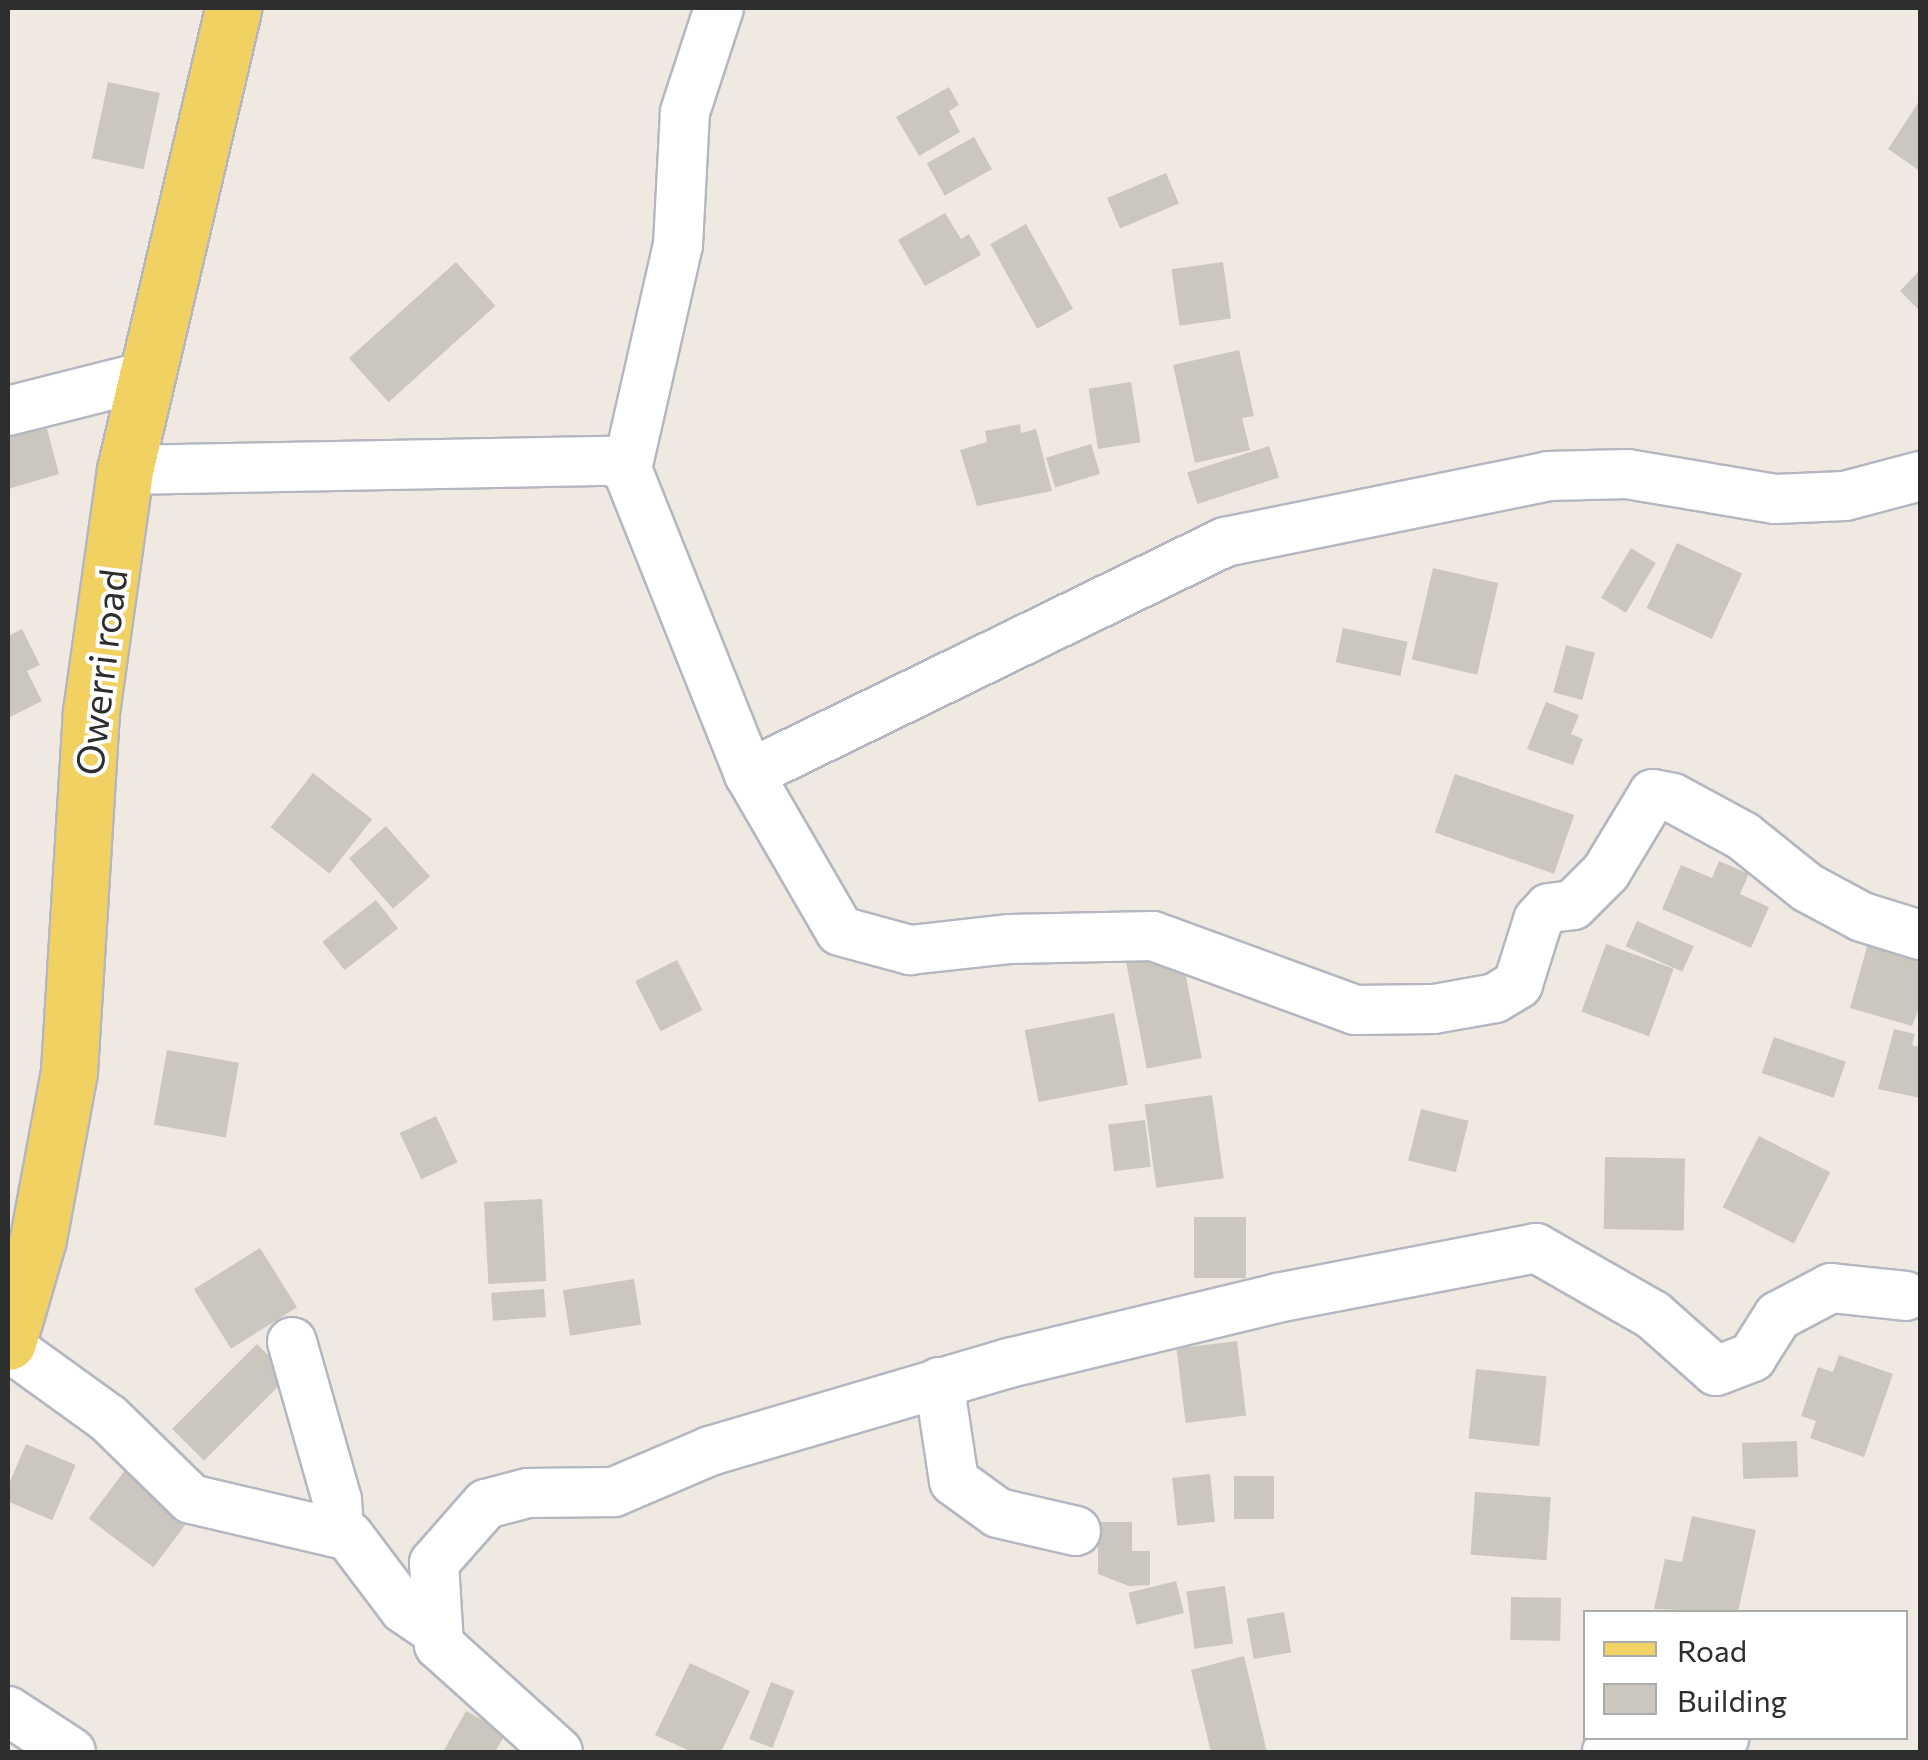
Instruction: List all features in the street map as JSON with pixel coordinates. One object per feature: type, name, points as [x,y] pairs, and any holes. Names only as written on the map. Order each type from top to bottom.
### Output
[{"type":"main road","name":"Owerri road","points":[[8,1344],[38,1239],[68,1071],[91,712],[125,470],[142,377],[233,8]]},
{"type":"street","points":[[719,8],[684,112],[678,245],[627,469],[748,774],[840,931],[910,950],[1010,938],[1152,936],[1355,1010],[1434,1009],[1510,994],[1518,984],[1538,920],[1550,908],[1573,905],[1606,872],[1653,794],[1673,798],[1743,836],[1808,888],[1862,917],[1920,936]]},
{"type":"street","points":[[8,411],[142,377]]},
{"type":"street","points":[[125,470],[612,462],[627,469]]},
{"type":"street","points":[[748,774],[1225,542],[1402,501],[1548,476],[1628,474],[1775,499],[1845,496],[1920,476]]},
{"type":"street","points":[[558,1752],[439,1645],[434,1564],[486,1504],[528,1493],[614,1492],[710,1451],[939,1382],[1277,1298],[1536,1248],[1652,1315],[1716,1372],[1752,1358],[1778,1316],[1831,1288],[1906,1296]]},
{"type":"street","points":[[292,1342],[337,1500],[339,1531]]},
{"type":"street","points":[[8,1344],[108,1418],[190,1499],[339,1531],[359,1544],[404,1609],[438,1632]]},
{"type":"street","points":[[939,1382],[954,1481],[998,1512],[1076,1530]]},
{"type":"street","points":[[8,1711],[71,1752]]},
{"type":"street","points":[[1607,1752],[1707,1740]]},
{"type":"building","points":[[108,82],[160,93],[144,169],[92,158]]},
{"type":"building","points":[[949,87],[959,105],[949,111],[960,132],[919,156],[896,117]]},
{"type":"building","points":[[1920,100],[1920,171],[1888,149]]},
{"type":"building","points":[[974,137],[992,169],[945,196],[927,163]]},
{"type":"building","points":[[1166,173],[1179,203],[1120,228],[1107,198]]},
{"type":"building","points":[[945,213],[961,239],[969,234],[981,255],[925,286],[898,240]]},
{"type":"building","points":[[1026,224],[1073,309],[1037,329],[990,244]]},
{"type":"building","points":[[456,262],[495,306],[388,402],[349,358]]},
{"type":"building","points":[[1223,262],[1231,318],[1179,326],[1172,269]]},
{"type":"building","points":[[1920,270],[1920,311],[1900,291]]},
{"type":"building","points":[[1239,350],[1254,416],[1242,418],[1250,450],[1195,463],[1173,365]]},
{"type":"building","points":[[1131,382],[1141,442],[1098,449],[1089,389]]},
{"type":"building","points":[[1020,424],[1021,433],[1036,429],[1052,491],[977,506],[960,450],[987,442],[985,431]]},
{"type":"building","points":[[46,425],[59,474],[8,489],[8,436]]},
{"type":"building","points":[[1091,444],[1100,474],[1055,487],[1046,458]]},
{"type":"building","points":[[1269,446],[1279,477],[1197,504],[1187,473]]},
{"type":"building","points":[[1677,543],[1742,573],[1712,639],[1647,608]]},
{"type":"building","points":[[1631,548],[1656,563],[1626,613],[1601,598]]},
{"type":"building","points":[[1433,568],[1498,583],[1477,675],[1412,660]]},
{"type":"building","points":[[1343,628],[1408,642],[1400,676],[1336,662]]},
{"type":"building","points":[[22,629],[40,665],[27,671],[42,701],[8,718],[8,636]]},
{"type":"building","points":[[1566,645],[1595,653],[1582,700],[1553,692]]},
{"type":"building","points":[[1546,702],[1579,715],[1571,734],[1583,739],[1573,765],[1527,749]]},
{"type":"building","points":[[313,773],[372,819],[330,874],[271,827]]},
{"type":"building","points":[[1455,774],[1574,815],[1554,874],[1435,833]]},
{"type":"building","points":[[386,826],[430,877],[393,909],[349,858]]},
{"type":"building","points":[[1719,861],[1749,874],[1740,894],[1769,907],[1751,948],[1662,909],[1681,865],[1712,878]]},
{"type":"building","points":[[376,900],[398,928],[345,970],[322,942]]},
{"type":"building","points":[[1637,921],[1694,946],[1682,972],[1626,947]]},
{"type":"building","points":[[1870,936],[1920,950],[1920,1006],[1912,1026],[1850,1008]]},
{"type":"building","points":[[1606,944],[1674,969],[1649,1036],[1581,1012]]},
{"type":"building","points":[[1180,946],[1202,1058],[1147,1069],[1125,957]]},
{"type":"building","points":[[677,960],[702,1010],[661,1031],[635,981]]},
{"type":"building","points":[[1114,1013],[1128,1085],[1039,1102],[1025,1030]]},
{"type":"building","points":[[1894,1029],[1915,1034],[1912,1045],[1920,1047],[1920,1098],[1878,1089]]},
{"type":"building","points":[[1774,1037],[1846,1062],[1833,1098],[1762,1073]]},
{"type":"building","points":[[167,1050],[239,1063],[226,1138],[154,1125]]},
{"type":"building","points":[[1212,1095],[1224,1178],[1156,1188],[1145,1104]]},
{"type":"building","points":[[1421,1109],[1469,1121],[1456,1172],[1408,1160]]},
{"type":"building","points":[[436,1116],[458,1162],[421,1179],[400,1133]]},
{"type":"building","points":[[1145,1120],[1151,1167],[1114,1171],[1108,1125]]},
{"type":"building","points":[[1759,1136],[1830,1172],[1794,1244],[1723,1207]]},
{"type":"building","points":[[1605,1157],[1685,1158],[1684,1230],[1604,1229]]},
{"type":"building","points":[[542,1199],[546,1281],[488,1284],[484,1202]]},
{"type":"building","points":[[1194,1217],[1246,1217],[1246,1278],[1194,1278]]},
{"type":"building","points":[[260,1248],[297,1307],[231,1349],[194,1289]]},
{"type":"building","points":[[634,1279],[641,1324],[570,1336],[563,1290]]},
{"type":"building","points":[[544,1289],[546,1317],[493,1321],[491,1293]]},
{"type":"building","points":[[1237,1341],[1246,1415],[1186,1423],[1176,1348]]},
{"type":"building","points":[[257,1344],[289,1376],[204,1461],[172,1429]]},
{"type":"building","points":[[1839,1355],[1893,1374],[1864,1457],[1810,1438],[1816,1421],[1801,1416],[1818,1367],[1833,1372]]},
{"type":"building","points":[[1476,1369],[1547,1376],[1539,1446],[1469,1439]]},
{"type":"building","points":[[1797,1441],[1798,1477],[1743,1479],[1742,1443]]},
{"type":"building","points":[[26,1444],[76,1465],[52,1520],[8,1502],[8,1486]]},
{"type":"building","points":[[126,1469],[191,1518],[153,1567],[89,1519]]},
{"type":"building","points":[[1210,1474],[1215,1522],[1177,1526],[1172,1478]]},
{"type":"building","points":[[1234,1476],[1274,1476],[1274,1519],[1234,1519]]},
{"type":"building","points":[[1475,1492],[1551,1497],[1546,1560],[1471,1555]]},
{"type":"building","points":[[1692,1516],[1756,1530],[1738,1610],[1654,1609],[1665,1559],[1682,1562]]},
{"type":"building","points":[[1098,1522],[1132,1522],[1132,1551],[1150,1551],[1150,1585],[1129,1586],[1098,1574]]},
{"type":"building","points":[[1176,1581],[1184,1613],[1136,1625],[1128,1593]]},
{"type":"building","points":[[1225,1586],[1233,1643],[1194,1649],[1186,1591]]},
{"type":"building","points":[[1511,1597],[1561,1598],[1560,1641],[1510,1640]]},
{"type":"building","points":[[1284,1612],[1291,1652],[1254,1659],[1247,1619]]},
{"type":"building","points":[[1244,1656],[1267,1752],[1211,1752],[1191,1670]]},
{"type":"building","points":[[690,1663],[750,1691],[721,1752],[692,1752],[655,1735]]},
{"type":"building","points":[[771,1682],[794,1691],[772,1748],[749,1739]]},
{"type":"building","points":[[466,1711],[506,1733],[495,1752],[443,1752]]}]
